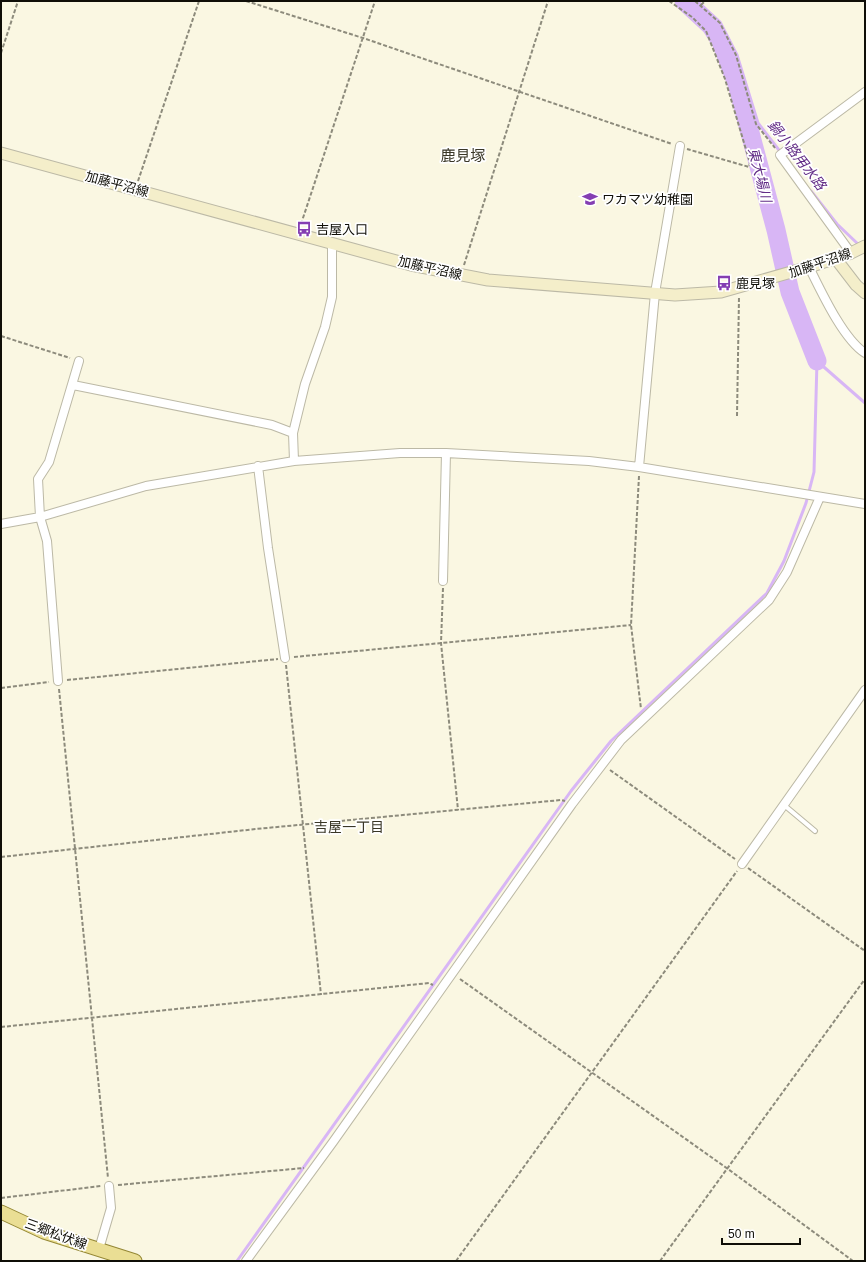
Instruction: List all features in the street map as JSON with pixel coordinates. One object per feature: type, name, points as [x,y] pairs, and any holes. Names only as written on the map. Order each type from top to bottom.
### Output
[{"type":"main road","name":"加藤平沼線","points":[[1,153],[411,265],[460,276],[523,284],[655,293],[690,294],[721,292],[836,259],[865,246]]},
{"type":"main road","points":[[836,259],[856,285],[865,293]]},
{"type":"main road","name":"三郷松伏線","points":[[1,1212],[44,1232],[135,1261]]},
{"type":"street","points":[[851,253],[780,155],[865,92]]},
{"type":"street","points":[[639,467],[655,293],[680,146]]},
{"type":"street","points":[[294,461],[294,432],[304,384],[325,327],[332,297],[332,244]]},
{"type":"street","points":[[809,267],[848,337],[865,353]]},
{"type":"street","points":[[58,681],[47,541],[40,517],[38,479],[48,462],[73,385],[79,361]]},
{"type":"street","points":[[73,385],[272,425],[294,432]]},
{"type":"street","points":[[1,524],[40,517],[146,486],[258,466],[294,461],[400,453],[446,453],[589,461],[639,467],[865,504]]},
{"type":"street","points":[[443,581],[446,453]]},
{"type":"street","points":[[258,466],[268,548],[285,658]]},
{"type":"street","points":[[246,1261],[602,764],[621,740],[769,600],[787,572],[820,497]]},
{"type":"street","points":[[742,864],[865,690]]},
{"type":"street","points":[[99,1249],[111,1208],[109,1186]]},
{"type":"lane","points":[[784,805],[815,831]]},
{"type":"path","points":[[1,53],[18,1]]},
{"type":"path","points":[[136,189],[199,1]]},
{"type":"path","points":[[246,1],[363,38],[680,146],[749,167],[750,163],[725,79],[706,31],[692,17],[669,1]]},
{"type":"path","points":[[297,233],[375,1]]},
{"type":"path","points":[[460,276],[548,1]]},
{"type":"path","points":[[695,1],[720,23],[736,55],[756,124],[780,155]]},
{"type":"path","points":[[701,6],[705,1]]},
{"type":"path","points":[[737,416],[739,288]]},
{"type":"path","points":[[1,336],[79,361]]},
{"type":"path","points":[[639,467],[631,625],[642,720]]},
{"type":"path","points":[[443,581],[441,643],[458,810]]},
{"type":"path","points":[[1,688],[285,658],[631,625]]},
{"type":"path","points":[[285,658],[321,996]]},
{"type":"path","points":[[58,681],[109,1186]]},
{"type":"path","points":[[602,764],[865,951]]},
{"type":"path","points":[[1,857],[561,800],[572,804]]},
{"type":"path","points":[[456,1261],[742,864]]},
{"type":"path","points":[[452,974],[728,1170],[853,1261]]},
{"type":"path","points":[[660,1261],[728,1170],[865,979]]},
{"type":"path","points":[[1,1028],[321,996],[429,983]]},
{"type":"path","points":[[1,1198],[301,1167],[312,1170]]},
{"type":"waterway","name":"東大場川","points":[[684,1],[711,26],[721,42],[737,84],[776,230],[790,292],[817,361]]},
{"type":"waterway","name":"鍋小路用水路","points":[[697,1],[720,22],[737,55],[758,123],[782,154]]},
{"type":"waterway","name":"鍋小路用水路","points":[[811,191],[837,224],[859,245]]},
{"type":"waterway","points":[[817,361],[865,403]]},
{"type":"waterway","points":[[237,1261],[571,791],[611,741],[767,593],[784,561],[806,503],[814,472],[817,361]]},
{"type":"place","name":"ワカマツ幼稚園","points":[[590,199]]},
{"type":"place","name":"吉屋入口","points":[[304,229]]},
{"type":"place","name":"鹿見塚","points":[[724,283]]},
{"type":"district","name":"鹿見塚","points":[[463,155]]},
{"type":"district","name":"吉屋一丁目","points":[[349,827]]}]
